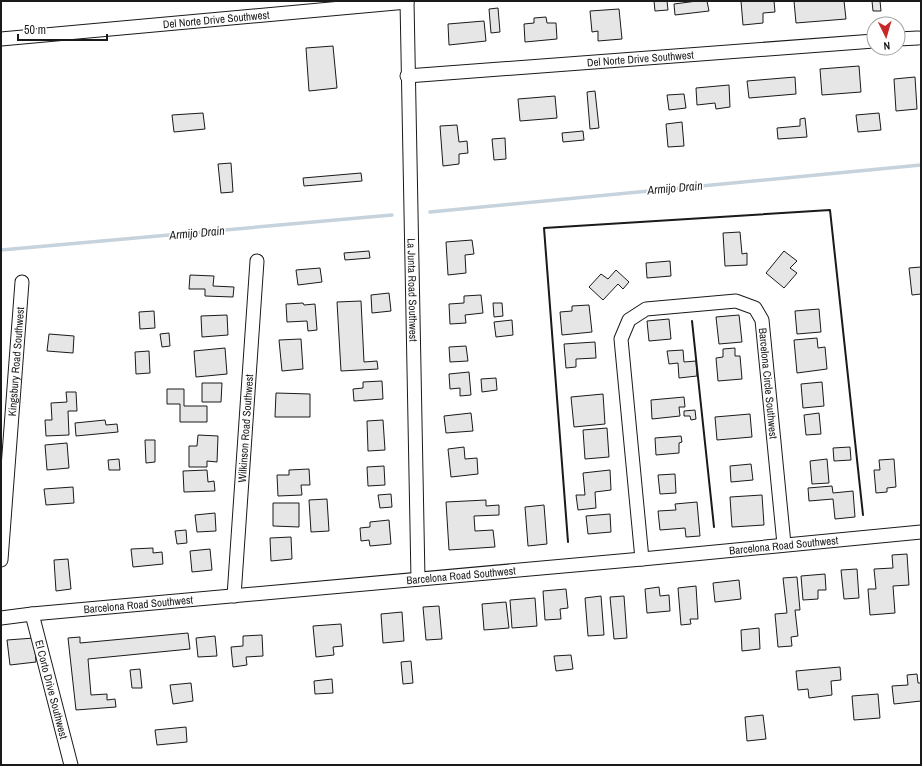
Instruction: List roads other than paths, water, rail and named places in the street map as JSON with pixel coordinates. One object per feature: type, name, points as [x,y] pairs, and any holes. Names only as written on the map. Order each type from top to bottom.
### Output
[{"type":"street","name":"Del Norte Drive Southwest","points":[[1,39],[407,1]]},
{"type":"street","name":"La Junta Road Southwest","points":[[407,1],[407,76],[418,579]]},
{"type":"street","points":[[906,39],[918,38]]},
{"type":"street","name":"Del Norte Drive Southwest","points":[[407,76],[866,42]]},
{"type":"street","name":"Wilkinson Road Southwest","points":[[234,596],[256,261]]},
{"type":"street","name":"Kingsbury Road Southwest","points":[[1,560],[22,282]]},
{"type":"street","name":"Barcelona Circle Southwest","points":[[642,559],[621,339],[629,320],[646,309],[736,301],[755,308],[762,320],[784,544]]},
{"type":"street","name":"Barcelona Road Southwest","points":[[1,618],[921,532]]},
{"type":"street","name":"El Corto Drive Southwest","points":[[32,614],[71,765]]},
{"type":"waterway","name":"Armijo Drain","points":[[430,212],[921,165]]},
{"type":"waterway","name":"Armijo Drain","points":[[1,250],[392,215]]}]
